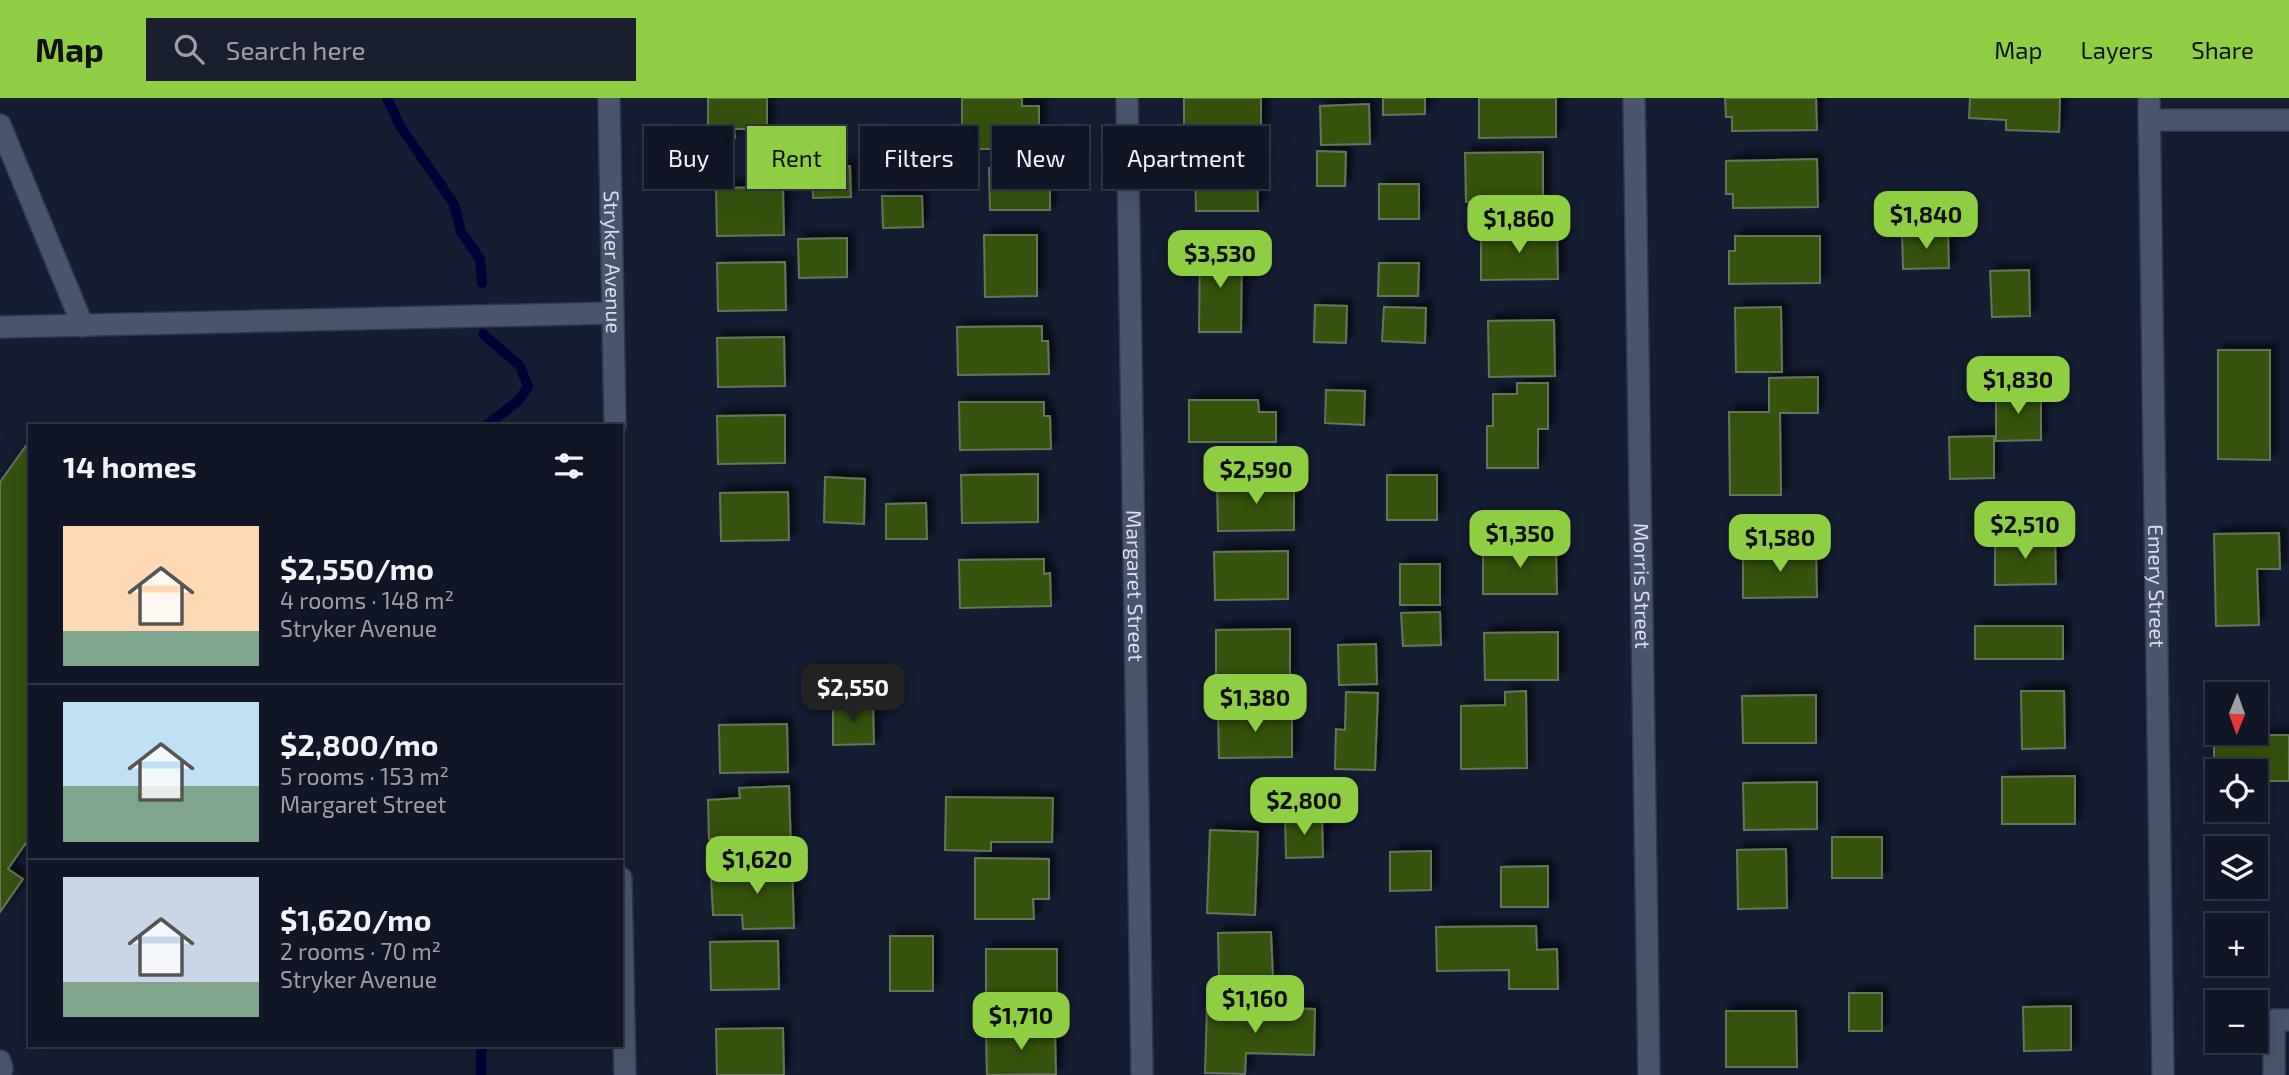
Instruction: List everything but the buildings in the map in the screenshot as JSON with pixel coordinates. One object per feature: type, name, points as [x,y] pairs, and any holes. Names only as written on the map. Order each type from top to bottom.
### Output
[{"type":"street","name":"Stryker Avenue","points":[[609,98],[615,424]]},
{"type":"street","name":"Margaret Street","points":[[1127,98],[1143,1075]]},
{"type":"street","name":"Morris Street","points":[[1634,98],[1649,1075]]},
{"type":"street","name":"Emery Street","points":[[2149,98],[2163,1075]]},
{"type":"street","points":[[2149,120],[2289,120]]},
{"type":"street","points":[[0,125],[83,326]]},
{"type":"street","points":[[0,327],[613,313]]},
{"type":"street","points":[[623,976],[625,1075]]},
{"type":"street","points":[[2274,1075],[2281,1020]]},
{"type":"street","points":[[0,1061],[0,1075]]},
{"type":"waterway","points":[[387,98],[400,126],[454,204],[461,232],[480,259],[482,283]]},
{"type":"waterway","points":[[483,334],[520,366],[528,387],[518,401],[488,424]]},
{"type":"waterway","points":[[481,1047],[481,1075]]}]
